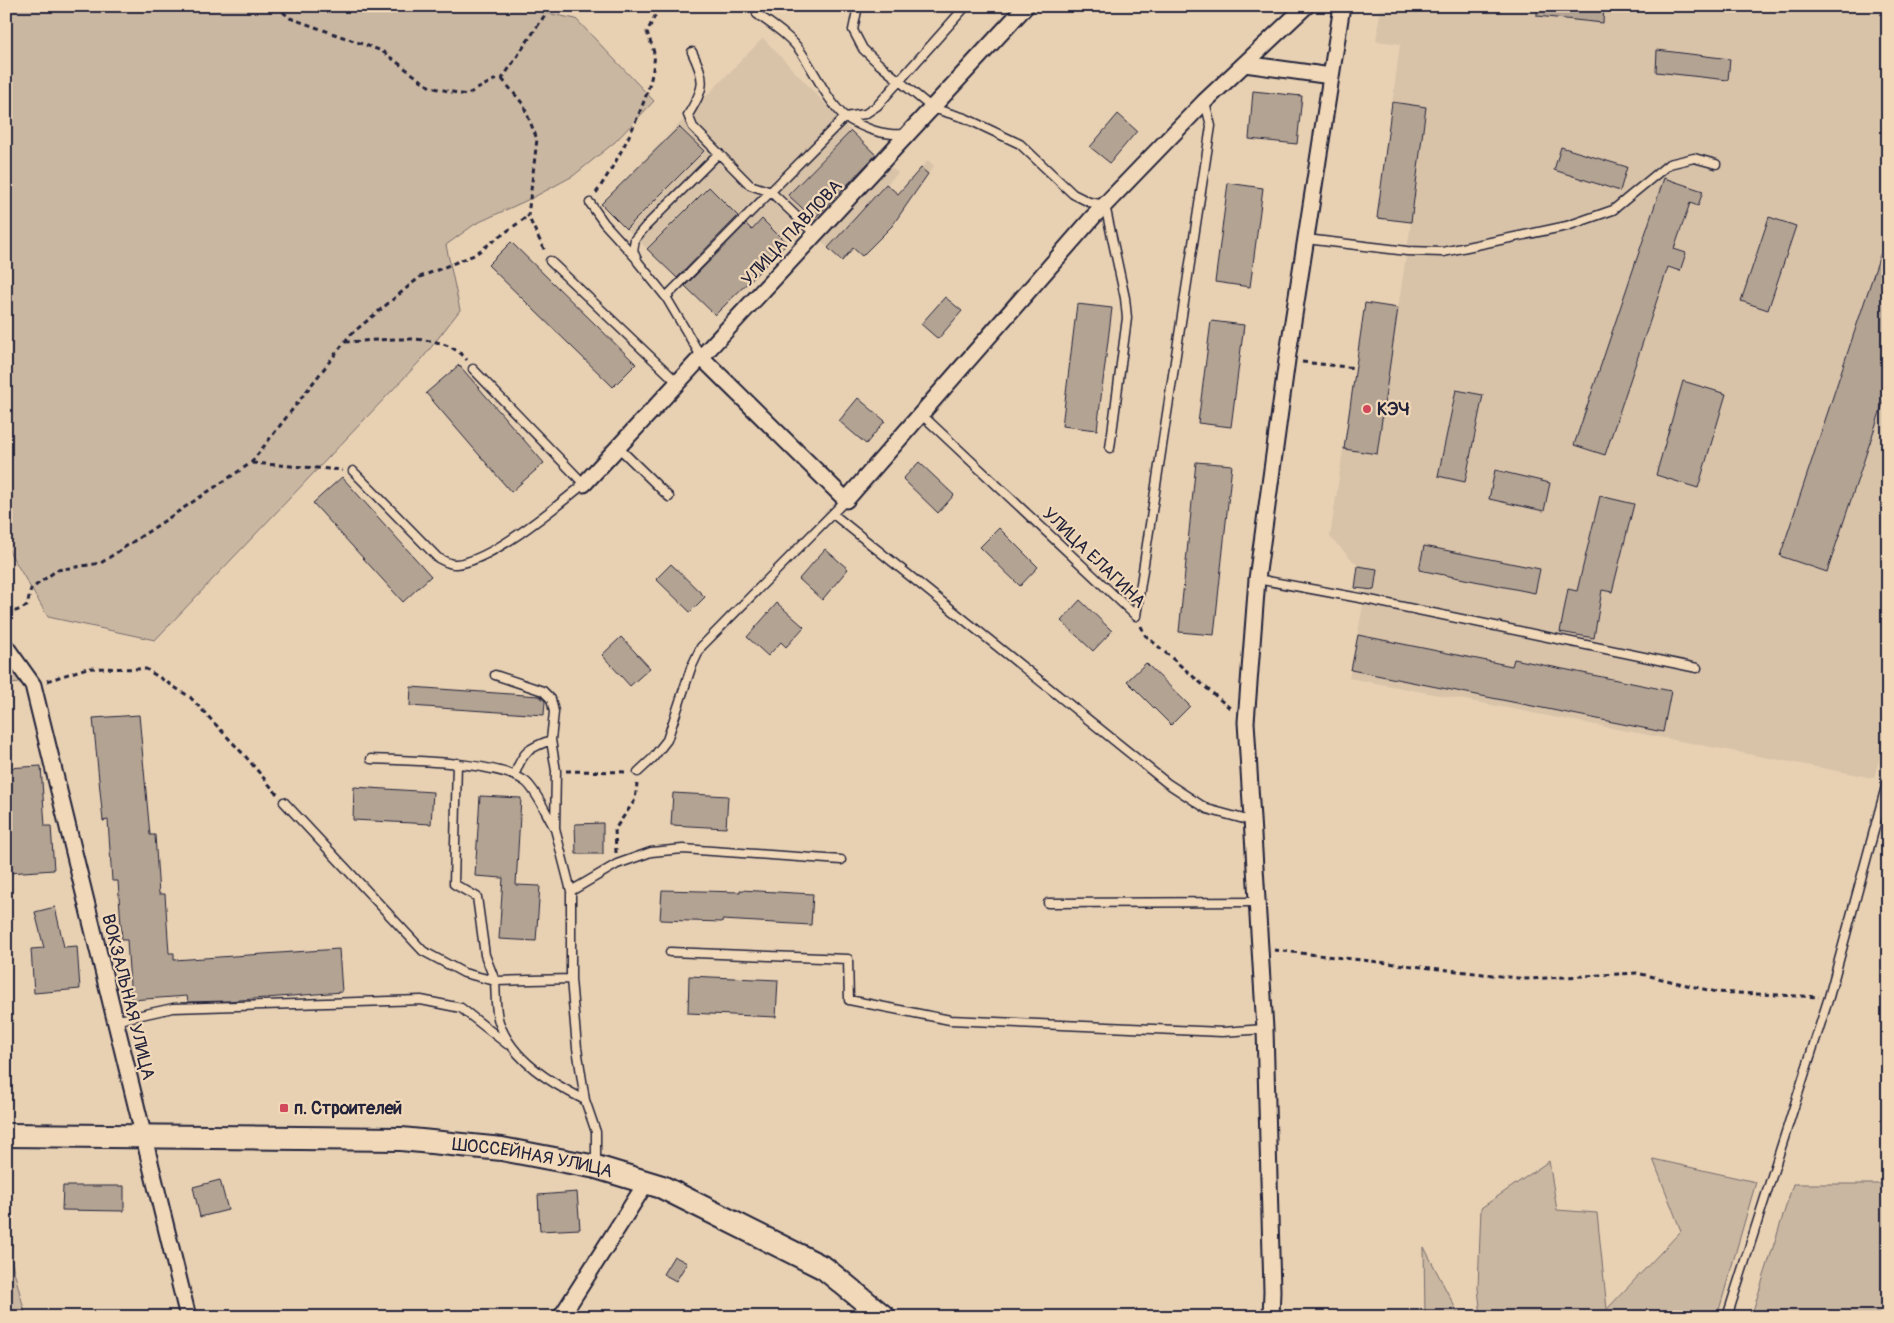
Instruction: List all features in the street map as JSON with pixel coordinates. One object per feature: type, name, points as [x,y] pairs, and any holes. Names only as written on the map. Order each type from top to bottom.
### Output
[{"type":"main road","name":"ШОССЕЙНАЯ УЛИЦА","points":[[6,1134],[401,1139],[502,1149],[596,1167],[662,1188],[824,1268],[884,1317]]},
{"type":"street","name":"УЛИЦА ПАВЛОВА","points":[[584,484],[1026,6]]},
{"type":"street","points":[[702,358],[846,500],[1105,204],[1204,102],[1306,6]]},
{"type":"street","points":[[1270,1317],[1272,1291],[1265,1029],[1258,949],[1246,722],[1257,579],[1287,360],[1342,6]]},
{"type":"street","points":[[1244,64],[1331,76]]},
{"type":"street","points":[[6,647],[33,685]]},
{"type":"street","name":"ВОКЗАЛЬНАЯ УЛИЦА","points":[[33,685],[142,1136],[188,1317]]},
{"type":"street","points":[[561,1317],[646,1183]]},
{"type":"lane","points":[[858,6],[853,30],[864,49],[932,108],[965,118],[1020,144],[1073,194],[1089,202],[1105,204],[1125,298],[1127,318],[1110,448]]},
{"type":"lane","points":[[666,298],[845,117],[865,114],[877,106],[898,80],[966,6]]},
{"type":"lane","points":[[757,14],[790,39],[800,51],[831,101],[845,117],[875,132],[891,135],[909,134]]},
{"type":"lane","points":[[692,52],[702,73],[700,96],[688,115],[689,122],[750,185],[771,192],[816,234]]},
{"type":"lane","points":[[1136,616],[1210,126],[1204,102]]},
{"type":"lane","points":[[636,259],[633,251],[635,239],[719,154]]},
{"type":"lane","points":[[1306,239],[1407,251],[1443,252],[1567,226],[1613,210],[1668,164],[1694,158],[1716,164]]},
{"type":"lane","points":[[590,203],[604,223],[636,259],[666,298],[702,358]]},
{"type":"lane","points":[[550,261],[678,383]]},
{"type":"lane","points":[[353,471],[438,558],[454,565],[474,560],[534,525],[584,484],[473,369]]},
{"type":"lane","name":"УЛИЦА ЕЛАГИНА","points":[[921,414],[1136,616]]},
{"type":"lane","points":[[618,447],[669,497]]},
{"type":"lane","points":[[638,772],[652,760],[667,740],[690,668],[702,647],[846,500]]},
{"type":"lane","points":[[833,514],[1167,783],[1207,809],[1251,821]]},
{"type":"lane","points":[[1257,579],[1365,599],[1697,668]]},
{"type":"lane","points":[[495,675],[544,691],[551,699],[554,712],[552,740],[556,771],[555,829],[571,891],[571,979],[577,1048],[585,1100],[596,1132],[596,1167]]},
{"type":"lane","points":[[514,774],[520,758],[530,747],[552,740]]},
{"type":"lane","points":[[371,759],[457,763],[514,774],[528,783],[555,829]]},
{"type":"lane","points":[[457,763],[454,884],[476,897],[485,954],[495,980],[499,1021],[509,1046]]},
{"type":"lane","points":[[1727,1317],[1830,997],[1888,779]]},
{"type":"lane","points":[[284,802],[423,951],[464,973],[495,980],[571,979]]},
{"type":"lane","points":[[571,891],[617,864],[651,852],[683,849],[841,860]]},
{"type":"lane","points":[[1048,903],[1256,902]]},
{"type":"lane","points":[[670,952],[848,959],[849,1000],[950,1020],[1222,1032],[1265,1029]]},
{"type":"lane","points":[[114,1021],[173,1008],[421,1000],[461,1008],[553,1083],[585,1100]]},
{"type":"path","points":[[276,6],[290,18],[382,51],[430,87],[466,95],[494,80],[502,79],[551,6]]},
{"type":"path","points":[[590,203],[609,174],[646,97],[655,60],[647,32],[660,6]]},
{"type":"path","points":[[502,79],[523,104],[536,139],[528,216],[550,261]]},
{"type":"path","points":[[6,608],[16,611],[27,606],[31,589],[57,570],[101,563],[251,463],[345,342],[420,277],[474,255],[528,216]]},
{"type":"path","points":[[345,342],[422,338],[460,351],[473,369]]},
{"type":"path","points":[[1287,360],[1356,368]]},
{"type":"path","points":[[251,463],[353,471]]},
{"type":"path","name":"УЛИЦА ЕЛАГИНА","points":[[1136,616],[1145,635],[1246,722]]},
{"type":"path","points":[[33,685],[87,668],[146,669],[190,697],[246,757],[284,802]]},
{"type":"path","points":[[556,771],[638,772],[636,800],[615,829],[617,864]]},
{"type":"path","points":[[1258,949],[1312,953],[1527,979],[1637,973],[1716,992],[1830,997]]},
{"type":"shaded area","points":[[6,6],[512,6],[576,19],[654,101],[615,142],[573,176],[534,197],[475,224],[446,245],[460,310],[422,359],[155,640],[48,617],[6,546]]},
{"type":"shaded area","points":[[1381,6],[1888,6],[1888,729],[1874,778],[1349,678],[1366,590],[1355,588],[1358,566],[1330,537],[1365,303],[1398,308],[1411,223],[1377,218],[1400,44],[1376,41]]},
{"type":"shaded area","points":[[763,38],[851,131],[898,173],[887,184],[898,194],[928,160],[934,166],[892,226],[862,256],[853,248],[842,261],[805,225],[715,315],[601,204]]},
{"type":"shaded area","points":[[6,663],[23,683],[6,684]]},
{"type":"shaded area","points":[[1653,1159],[1756,1182],[1717,1317],[1481,1317],[1478,1288],[1481,1208],[1549,1161],[1557,1210],[1597,1213],[1607,1309],[1681,1231]]},
{"type":"shaded area","points":[[1793,1184],[1888,1184],[1888,1317],[1751,1317]]},
{"type":"shaded area","points":[[6,1240],[26,1317],[6,1317]]},
{"type":"shaded area","points":[[1424,1247],[1459,1315],[1462,1317],[1425,1317]]},
{"type":"building","points":[[1537,6],[1604,6],[1603,23],[1537,16]]},
{"type":"building","points":[[1657,50],[1730,59],[1728,80],[1656,72]]},
{"type":"building","points":[[1253,91],[1302,96],[1297,144],[1249,139]]},
{"type":"building","points":[[1392,102],[1426,107],[1411,222],[1377,218]]},
{"type":"building","points":[[1118,114],[1137,131],[1110,163],[1090,147]]},
{"type":"building","points":[[679,127],[704,151],[626,229],[601,204]]},
{"type":"building","points":[[851,131],[876,155],[814,219],[788,195]]},
{"type":"building","points":[[1561,147],[1627,167],[1620,191],[1554,170]]},
{"type":"building","points":[[921,168],[928,174],[892,226],[862,256],[853,248],[842,261],[828,248],[886,184],[898,194]]},
{"type":"building","points":[[1664,178],[1703,191],[1698,206],[1690,203],[1674,249],[1686,253],[1680,271],[1668,267],[1605,455],[1574,445]]},
{"type":"building","points":[[1228,183],[1263,188],[1250,287],[1215,282]]},
{"type":"building","points":[[709,187],[738,216],[677,278],[647,249]]},
{"type":"building","points":[[1769,217],[1796,226],[1768,310],[1741,301]]},
{"type":"building","points":[[762,219],[787,244],[715,315],[685,286],[746,224],[752,230]]},
{"type":"building","points":[[1885,240],[1888,240],[1888,388],[1827,572],[1780,556]]},
{"type":"building","points":[[511,242],[636,364],[613,387],[488,265]]},
{"type":"building","points":[[945,297],[962,311],[938,339],[921,324]]},
{"type":"building","name":"КЭЧ","points":[[1365,303],[1398,308],[1377,454],[1344,449]]},
{"type":"building","points":[[1077,304],[1112,308],[1097,430],[1062,426]]},
{"type":"building","points":[[1211,321],[1244,325],[1231,427],[1198,423]]},
{"type":"building","points":[[459,365],[544,463],[511,492],[426,393]]},
{"type":"building","points":[[1683,381],[1726,394],[1698,488],[1656,475]]},
{"type":"building","points":[[1456,390],[1483,395],[1465,482],[1438,476]]},
{"type":"building","points":[[858,398],[885,421],[866,444],[839,421]]},
{"type":"building","points":[[919,462],[954,495],[938,513],[903,479]]},
{"type":"building","points":[[1196,462],[1232,465],[1214,635],[1179,632]]},
{"type":"building","points":[[1495,470],[1550,483],[1544,511],[1489,499]]},
{"type":"building","points":[[342,477],[431,576],[403,602],[313,503]]},
{"type":"building","points":[[1600,496],[1634,504],[1612,592],[1602,590],[1594,638],[1560,632],[1568,589],[1577,591]]},
{"type":"building","points":[[999,528],[1038,567],[1020,586],[980,547]]},
{"type":"building","points":[[1424,546],[1540,569],[1535,593],[1419,570]]},
{"type":"building","points":[[825,549],[848,569],[822,600],[799,579]]},
{"type":"building","points":[[671,564],[705,597],[690,612],[656,579]]},
{"type":"building","points":[[1358,566],[1377,569],[1374,590],[1355,588]]},
{"type":"building","points":[[1080,600],[1112,631],[1093,651],[1061,621]]},
{"type":"building","points":[[777,603],[804,627],[786,647],[781,642],[768,656],[747,637]]},
{"type":"building","points":[[1358,635],[1512,666],[1514,659],[1671,691],[1663,732],[1351,670]]},
{"type":"building","points":[[621,637],[650,668],[630,686],[602,655]]},
{"type":"building","points":[[1146,663],[1190,706],[1171,725],[1127,681]]},
{"type":"building","points":[[411,687],[539,696],[545,701],[544,715],[410,706]]},
{"type":"building","points":[[139,715],[150,835],[155,835],[159,894],[165,894],[169,953],[174,953],[174,960],[339,949],[342,992],[228,1001],[188,1002],[187,996],[131,1000],[127,940],[122,940],[118,881],[112,881],[108,820],[103,821],[93,718]]},
{"type":"building","points":[[41,766],[45,826],[51,826],[54,870],[8,873],[6,768]]},
{"type":"building","points":[[354,787],[433,792],[431,824],[353,820]]},
{"type":"building","points":[[673,793],[728,796],[726,828],[671,825]]},
{"type":"building","points":[[480,796],[521,798],[516,885],[540,886],[536,941],[499,939],[503,878],[475,876]]},
{"type":"building","points":[[603,823],[603,854],[576,854],[575,824]]},
{"type":"building","points":[[662,890],[740,892],[740,890],[813,894],[811,925],[722,920],[722,922],[660,920]]},
{"type":"building","points":[[55,907],[64,947],[77,946],[80,989],[34,993],[31,949],[44,948],[35,912]]},
{"type":"building","points":[[689,976],[778,980],[776,1017],[688,1013]]},
{"type":"building","points":[[220,1180],[228,1210],[200,1217],[193,1187]]},
{"type":"building","points":[[63,1186],[124,1186],[124,1211],[62,1210]]},
{"type":"building","points":[[577,1192],[580,1229],[540,1231],[538,1195]]},
{"type":"building","points":[[674,1256],[687,1263],[676,1281],[663,1274]]},
{"type":"place","name":"КЭЧ","points":[[1367,409]]},
{"type":"place","name":"п. Строителей","points":[[284,1108]]}]
